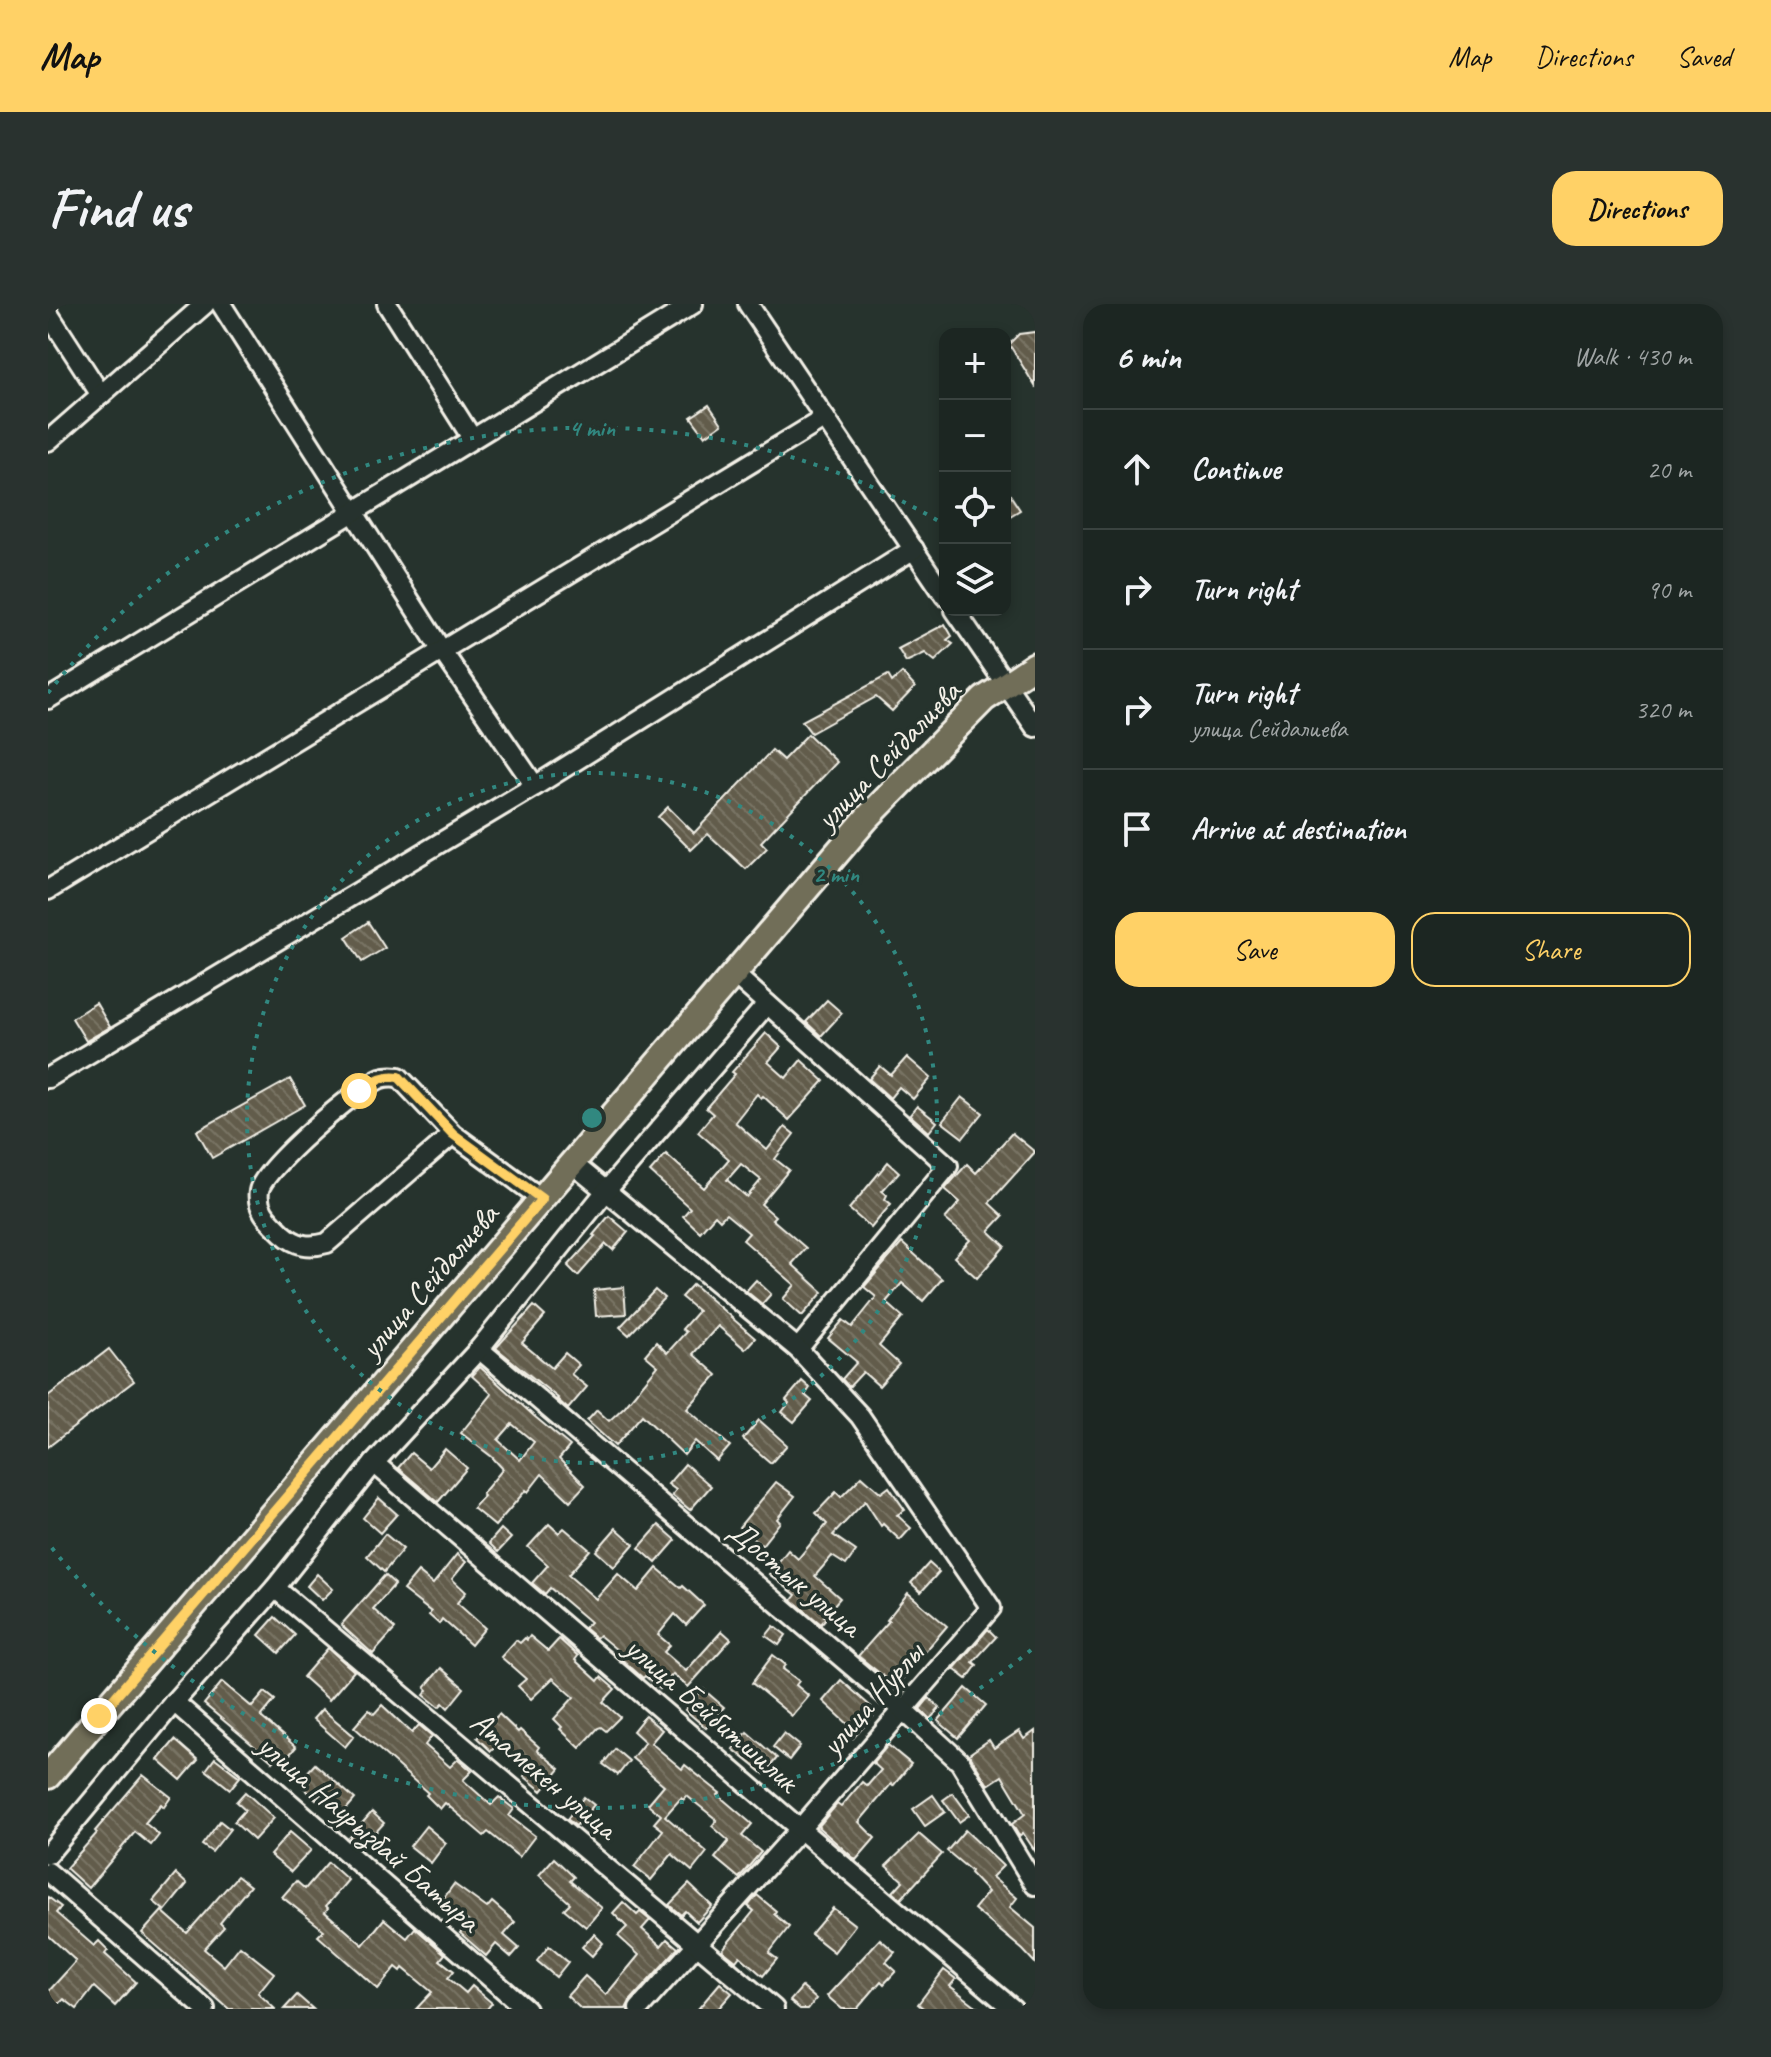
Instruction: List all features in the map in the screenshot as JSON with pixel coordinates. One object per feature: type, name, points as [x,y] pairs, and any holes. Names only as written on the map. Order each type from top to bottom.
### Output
[{"type":"main road","name":"улица Сейдалиева","points":[[48,1776],[867,818],[984,699],[1035,665]]},
{"type":"street","points":[[48,441],[205,304]]},
{"type":"street","points":[[221,304],[442,651],[535,786]]},
{"type":"street","points":[[387,304],[472,438]]},
{"type":"street","points":[[48,699],[693,304]]},
{"type":"street","points":[[748,304],[939,587]]},
{"type":"street","points":[[48,313],[101,395]]},
{"type":"street","points":[[48,890],[825,418]]},
{"type":"street","points":[[48,1078],[535,786],[914,549]]},
{"type":"street","points":[[959,616],[1035,727]]},
{"type":"street","points":[[572,1163],[798,1349],[948,1166],[734,974]]},
{"type":"street","points":[[48,1854],[174,1702],[275,1588],[374,1463],[479,1349],[606,1191],[767,1004]]},
{"type":"street","points":[[453,1134],[327,1243],[302,1246],[290,1240],[264,1215],[259,1189],[268,1173],[359,1091],[390,1076],[399,1077],[453,1134],[542,1199]]},
{"type":"street","name":"Достык улица","points":[[479,1349],[902,1709],[960,1762],[1035,1885]]},
{"type":"street","name":"улица Нурлы","points":[[639,2009],[991,1608],[860,1416],[798,1349]]},
{"type":"street","name":"улица Бейбитшилик","points":[[374,1463],[1013,2009]]},
{"type":"street","name":"Атамекен улица","points":[[275,1588],[774,2009]]},
{"type":"street","name":"улица Наурызбай Батыра","points":[[174,1702],[526,2009]]},
{"type":"street","points":[[48,1872],[205,2009]]},
{"type":"building","points":[[1035,332],[1035,386],[1011,347],[1011,342],[1019,334]]},
{"type":"building","points":[[709,405],[722,424],[705,436],[691,417]]},
{"type":"building","points":[[1011,496],[1020,510],[1011,515]]},
{"type":"building","points":[[945,624],[952,636],[947,640],[953,644],[935,661],[925,653],[906,662],[898,649]]},
{"type":"building","points":[[902,673],[915,687],[892,711],[876,697],[811,733],[802,721],[888,675],[892,682]]},
{"type":"building","points":[[808,734],[837,762],[761,842],[767,848],[746,869],[708,834],[691,850],[658,817],[668,807],[694,833],[772,750],[783,760]]},
{"type":"building","points":[[368,922],[385,948],[362,962],[346,937]]},
{"type":"building","points":[[827,1000],[842,1013],[821,1036],[806,1022]]},
{"type":"building","points":[[96,1003],[110,1027],[86,1041],[72,1018]]},
{"type":"building","points":[[766,1033],[781,1047],[768,1062],[786,1078],[801,1060],[824,1081],[789,1120],[757,1094],[735,1122],[767,1150],[785,1127],[794,1134],[775,1159],[789,1170],[761,1204],[775,1216],[772,1219],[806,1248],[792,1264],[823,1292],[802,1316],[783,1299],[795,1285],[743,1240],[749,1233],[726,1214],[720,1220],[715,1215],[700,1232],[683,1216],[690,1208],[650,1172],[666,1154],[704,1188],[729,1159],[698,1132],[713,1114],[706,1108],[735,1074],[732,1072]],"holes":[[[741,1164],[761,1180],[747,1197],[727,1180]]]},
{"type":"building","points":[[907,1057],[931,1078],[913,1099],[899,1087],[890,1098],[869,1079],[880,1066],[891,1075]]},
{"type":"building","points":[[290,1079],[305,1105],[212,1158],[197,1131]]},
{"type":"building","points":[[962,1097],[983,1113],[963,1138],[942,1122]]},
{"type":"building","points":[[917,1106],[937,1122],[929,1132],[910,1115]]},
{"type":"building","points":[[1012,1133],[1035,1152],[989,1203],[1003,1216],[989,1231],[1005,1246],[977,1278],[954,1257],[970,1240],[945,1219],[960,1202],[945,1189],[967,1164],[976,1173]]},
{"type":"building","points":[[888,1162],[899,1172],[882,1191],[891,1204],[871,1228],[849,1209]]},
{"type":"building","points":[[609,1216],[628,1232],[613,1250],[606,1244],[578,1276],[568,1266]]},
{"type":"building","points":[[902,1243],[942,1279],[923,1301],[902,1283],[886,1302],[903,1317],[879,1346],[899,1364],[879,1386],[863,1372],[849,1387],[842,1379],[857,1362],[828,1338],[843,1320],[852,1327],[876,1297],[864,1287]]},
{"type":"building","points":[[756,1280],[771,1294],[762,1304],[746,1291]]},
{"type":"building","points":[[693,1284],[755,1338],[745,1349],[718,1326],[693,1354],[717,1375],[687,1409],[730,1446],[717,1461],[695,1441],[684,1455],[642,1415],[615,1446],[587,1421],[597,1410],[609,1421],[658,1366],[645,1355],[656,1342],[667,1353],[686,1332],[682,1329],[698,1311],[681,1297]]},
{"type":"building","points":[[624,1287],[626,1314],[596,1316],[594,1290]]},
{"type":"building","points":[[655,1290],[664,1298],[629,1335],[620,1327]]},
{"type":"building","points":[[534,1306],[545,1316],[522,1343],[552,1368],[565,1353],[579,1365],[571,1374],[587,1387],[568,1409],[496,1348]]},
{"type":"building","points":[[109,1349],[134,1381],[48,1447],[48,1396]]},
{"type":"building","points":[[480,1367],[570,1446],[559,1459],[585,1485],[570,1501],[542,1474],[495,1526],[473,1508],[503,1469],[461,1433],[492,1394],[472,1376]],"holes":[[[512,1424],[534,1442],[520,1460],[498,1440]]]},
{"type":"building","points":[[802,1381],[810,1388],[805,1395],[812,1401],[794,1422],[782,1412],[789,1403],[786,1400]]},
{"type":"building","points":[[759,1420],[787,1445],[771,1463],[743,1439]]},
{"type":"building","points":[[445,1449],[467,1468],[438,1502],[398,1468],[411,1453],[429,1468]]},
{"type":"building","points":[[685,1464],[711,1486],[690,1510],[672,1495],[676,1490],[668,1484]]},
{"type":"building","points":[[862,1476],[881,1493],[889,1487],[905,1510],[897,1515],[911,1528],[900,1540],[883,1524],[881,1526],[865,1501],[833,1535],[856,1551],[846,1565],[832,1556],[815,1576],[840,1598],[821,1624],[792,1600],[796,1595],[769,1574],[788,1550],[798,1559],[827,1524],[816,1513],[836,1492],[841,1497]]},
{"type":"building","points":[[776,1482],[795,1496],[762,1545],[739,1527]]},
{"type":"building","points":[[379,1498],[397,1514],[380,1533],[363,1518]]},
{"type":"building","points":[[549,1524],[559,1533],[564,1528],[590,1550],[568,1575],[596,1599],[618,1574],[638,1591],[657,1568],[704,1605],[686,1625],[675,1614],[658,1635],[670,1645],[664,1652],[686,1671],[722,1631],[731,1639],[688,1687],[673,1674],[660,1689],[620,1658],[623,1655],[599,1635],[596,1638],[584,1628],[590,1622],[550,1588],[545,1594],[532,1583],[548,1565],[528,1547]]},
{"type":"building","points":[[659,1525],[676,1540],[656,1563],[639,1548]]},
{"type":"building","points":[[616,1528],[634,1544],[614,1567],[596,1551]]},
{"type":"building","points":[[501,1529],[511,1538],[498,1552],[489,1543]]},
{"type":"building","points":[[385,1534],[403,1549],[384,1572],[367,1556]]},
{"type":"building","points":[[457,1554],[466,1562],[452,1579],[466,1592],[457,1603],[485,1628],[471,1645],[442,1619],[439,1624],[429,1615],[431,1612],[403,1590],[418,1572],[433,1584]]},
{"type":"building","points":[[929,1563],[939,1572],[921,1592],[911,1583]]},
{"type":"building","points":[[317,1574],[333,1589],[322,1600],[307,1586]]},
{"type":"building","points":[[385,1575],[395,1584],[373,1609],[395,1629],[373,1654],[341,1625]]},
{"type":"building","points":[[908,1593],[947,1626],[896,1686],[858,1656],[889,1621]]},
{"type":"building","points":[[275,1617],[295,1635],[279,1653],[259,1635]]},
{"type":"building","points":[[774,1626],[786,1635],[779,1645],[766,1636]]},
{"type":"building","points":[[988,1629],[996,1637],[973,1662],[977,1665],[967,1679],[954,1669]]},
{"type":"building","points":[[530,1636],[548,1651],[559,1639],[578,1656],[575,1660],[598,1681],[601,1677],[615,1689],[603,1702],[620,1717],[606,1731],[598,1728],[580,1748],[554,1719],[574,1697],[553,1678],[531,1699],[518,1686],[526,1679],[501,1657],[516,1640],[520,1643]]},
{"type":"building","points":[[328,1648],[354,1671],[329,1700],[303,1677]]},
{"type":"building","points":[[773,1655],[786,1665],[783,1669],[799,1681],[796,1685],[809,1696],[792,1716],[752,1683]]},
{"type":"building","points":[[441,1668],[464,1688],[448,1708],[443,1703],[439,1707],[424,1695],[428,1690],[425,1687]]},
{"type":"building","points":[[841,1680],[877,1712],[853,1738],[844,1730],[849,1725],[823,1701]]},
{"type":"building","points":[[222,1682],[252,1707],[265,1692],[275,1700],[261,1717],[296,1747],[284,1761],[278,1756],[273,1762],[204,1704]]},
{"type":"building","points":[[966,1688],[986,1705],[958,1738],[938,1721]]},
{"type":"building","points":[[703,1689],[724,1707],[706,1728],[685,1710]]},
{"type":"building","points":[[929,1698],[940,1708],[930,1719],[920,1709]]},
{"type":"building","points":[[382,1705],[412,1733],[419,1725],[432,1736],[425,1745],[450,1767],[458,1759],[472,1771],[463,1780],[491,1805],[499,1797],[514,1809],[509,1816],[535,1836],[519,1857],[488,1832],[484,1836],[445,1803],[440,1809],[426,1795],[428,1793],[354,1727],[369,1710],[374,1714]]},
{"type":"building","points":[[322,1709],[354,1736],[345,1747],[313,1719]]},
{"type":"building","points":[[499,1714],[560,1769],[542,1791],[524,1776],[527,1772],[496,1746],[491,1751],[477,1738]]},
{"type":"building","points":[[645,1716],[662,1730],[651,1743],[682,1769],[685,1765],[720,1793],[718,1795],[752,1824],[742,1836],[761,1852],[739,1878],[715,1858],[729,1841],[712,1826],[717,1820],[687,1796],[683,1800],[681,1798],[665,1816],[707,1852],[692,1871],[672,1854],[651,1880],[634,1867],[663,1830],[654,1823],[661,1815],[648,1804],[664,1785],[632,1758],[645,1742],[633,1731]]},
{"type":"building","points":[[1019,1731],[1024,1739],[1035,1731],[1035,1851],[1023,1833],[1019,1836],[1012,1824],[1025,1814],[1002,1776],[988,1785],[969,1754],[989,1740],[994,1748]]},
{"type":"building","points":[[747,1732],[777,1758],[764,1774],[733,1749]]},
{"type":"building","points":[[784,1733],[800,1746],[789,1760],[773,1747]]},
{"type":"building","points":[[175,1740],[198,1760],[181,1780],[158,1760]]},
{"type":"building","points":[[888,1745],[911,1764],[859,1822],[875,1838],[856,1860],[818,1827],[837,1804],[841,1807],[862,1782],[867,1786],[881,1770],[873,1763]]},
{"type":"building","points":[[615,1749],[629,1761],[618,1775],[603,1764]]},
{"type":"building","points":[[215,1758],[240,1777],[230,1789],[206,1770]]},
{"type":"building","points":[[315,1764],[355,1799],[344,1812],[322,1793],[316,1799],[303,1787],[309,1782],[303,1777]]},
{"type":"building","points":[[143,1775],[171,1797],[145,1823],[159,1835],[151,1845],[135,1832],[88,1888],[66,1868]]},
{"type":"building","points":[[245,1792],[274,1818],[254,1840],[234,1822],[245,1810],[236,1802]]},
{"type":"building","points":[[953,1793],[969,1815],[959,1822],[943,1800]]},
{"type":"building","points":[[933,1795],[945,1812],[925,1826],[913,1809]]},
{"type":"building","points":[[584,1797],[594,1805],[576,1826],[567,1819]]},
{"type":"building","points":[[372,1812],[384,1823],[375,1833],[371,1830],[357,1846],[349,1838]]},
{"type":"building","points":[[220,1821],[230,1829],[212,1852],[202,1845]]},
{"type":"building","points":[[426,1826],[446,1843],[431,1863],[410,1846]]},
{"type":"building","points":[[965,1830],[1003,1866],[992,1877],[1017,1898],[1010,1907],[1035,1928],[1035,1963],[974,1909],[988,1892],[971,1871],[947,1851]]},
{"type":"building","points":[[290,1832],[311,1850],[291,1872],[270,1855]]},
{"type":"building","points":[[919,1834],[942,1854],[901,1899],[893,1892],[903,1881],[886,1866]]},
{"type":"building","points":[[554,1858],[574,1877],[570,1881],[602,1908],[586,1927],[564,1909],[570,1903],[539,1875]]},
{"type":"building","points":[[328,1862],[348,1880],[326,1906],[325,1912],[363,1945],[384,1919],[407,1938],[415,1928],[445,1954],[440,1960],[454,1971],[448,1978],[466,1993],[472,1986],[492,2003],[487,2009],[416,2009],[432,1992],[403,1968],[401,1971],[396,1967],[378,1989],[318,1936],[324,1930],[282,1897],[296,1881],[305,1889]]},
{"type":"building","points":[[176,1874],[187,1884],[165,1911],[153,1901]]},
{"type":"building","points":[[237,1876],[250,1886],[220,1923],[224,1927],[204,1949],[224,1966],[240,1946],[274,1973],[258,1993],[275,2009],[229,2009],[142,1933],[162,1911],[187,1933]]},
{"type":"building","points":[[454,1884],[487,1908],[492,1902],[515,1922],[504,1935],[519,1948],[511,1957],[496,1944],[486,1956],[460,1933],[469,1922],[441,1902]]},
{"type":"building","points":[[689,1884],[712,1906],[697,1922],[685,1911],[681,1915],[669,1905]]},
{"type":"building","points":[[757,1895],[789,1927],[769,1953],[777,1959],[763,1976],[740,1956],[736,1961],[722,1950],[754,1911],[748,1906]]},
{"type":"building","points":[[48,1897],[61,1907],[56,1913],[94,1946],[99,1941],[108,1950],[105,1954],[136,1982],[115,2006],[94,1987],[77,2009],[64,1999],[54,2009],[48,2009],[48,1992],[76,1961],[48,1935]]},
{"type":"building","points":[[623,1902],[637,1915],[640,1912],[650,1920],[642,1929],[661,1946],[667,1939],[678,1948],[626,2009],[581,2009],[567,1996],[585,1976],[606,1995],[639,1955],[618,1936],[627,1927],[613,1913]]},
{"type":"building","points":[[833,1908],[855,1925],[834,1952],[811,1934]]},
{"type":"building","points":[[594,1934],[603,1943],[592,1956],[582,1947]]},
{"type":"building","points":[[880,1939],[895,1952],[886,1962],[896,1971],[884,1984],[881,1981],[857,2009],[842,2009],[827,1996]]},
{"type":"building","points":[[549,1946],[568,1962],[556,1977],[537,1961]]},
{"type":"building","points":[[944,1970],[956,1979],[950,1986],[980,2009],[924,2009],[918,2004]]},
{"type":"building","points":[[720,1983],[732,1993],[718,2009],[698,2009]]},
{"type":"building","points":[[802,1987],[816,1999],[808,2009],[800,2009],[790,2001]]},
{"type":"building","points":[[297,1995],[313,2009],[284,2009]]},
{"type":"route","points":[[99,1716],[542,1199],[453,1134],[399,1077],[379,1079],[359,1091]]}]
